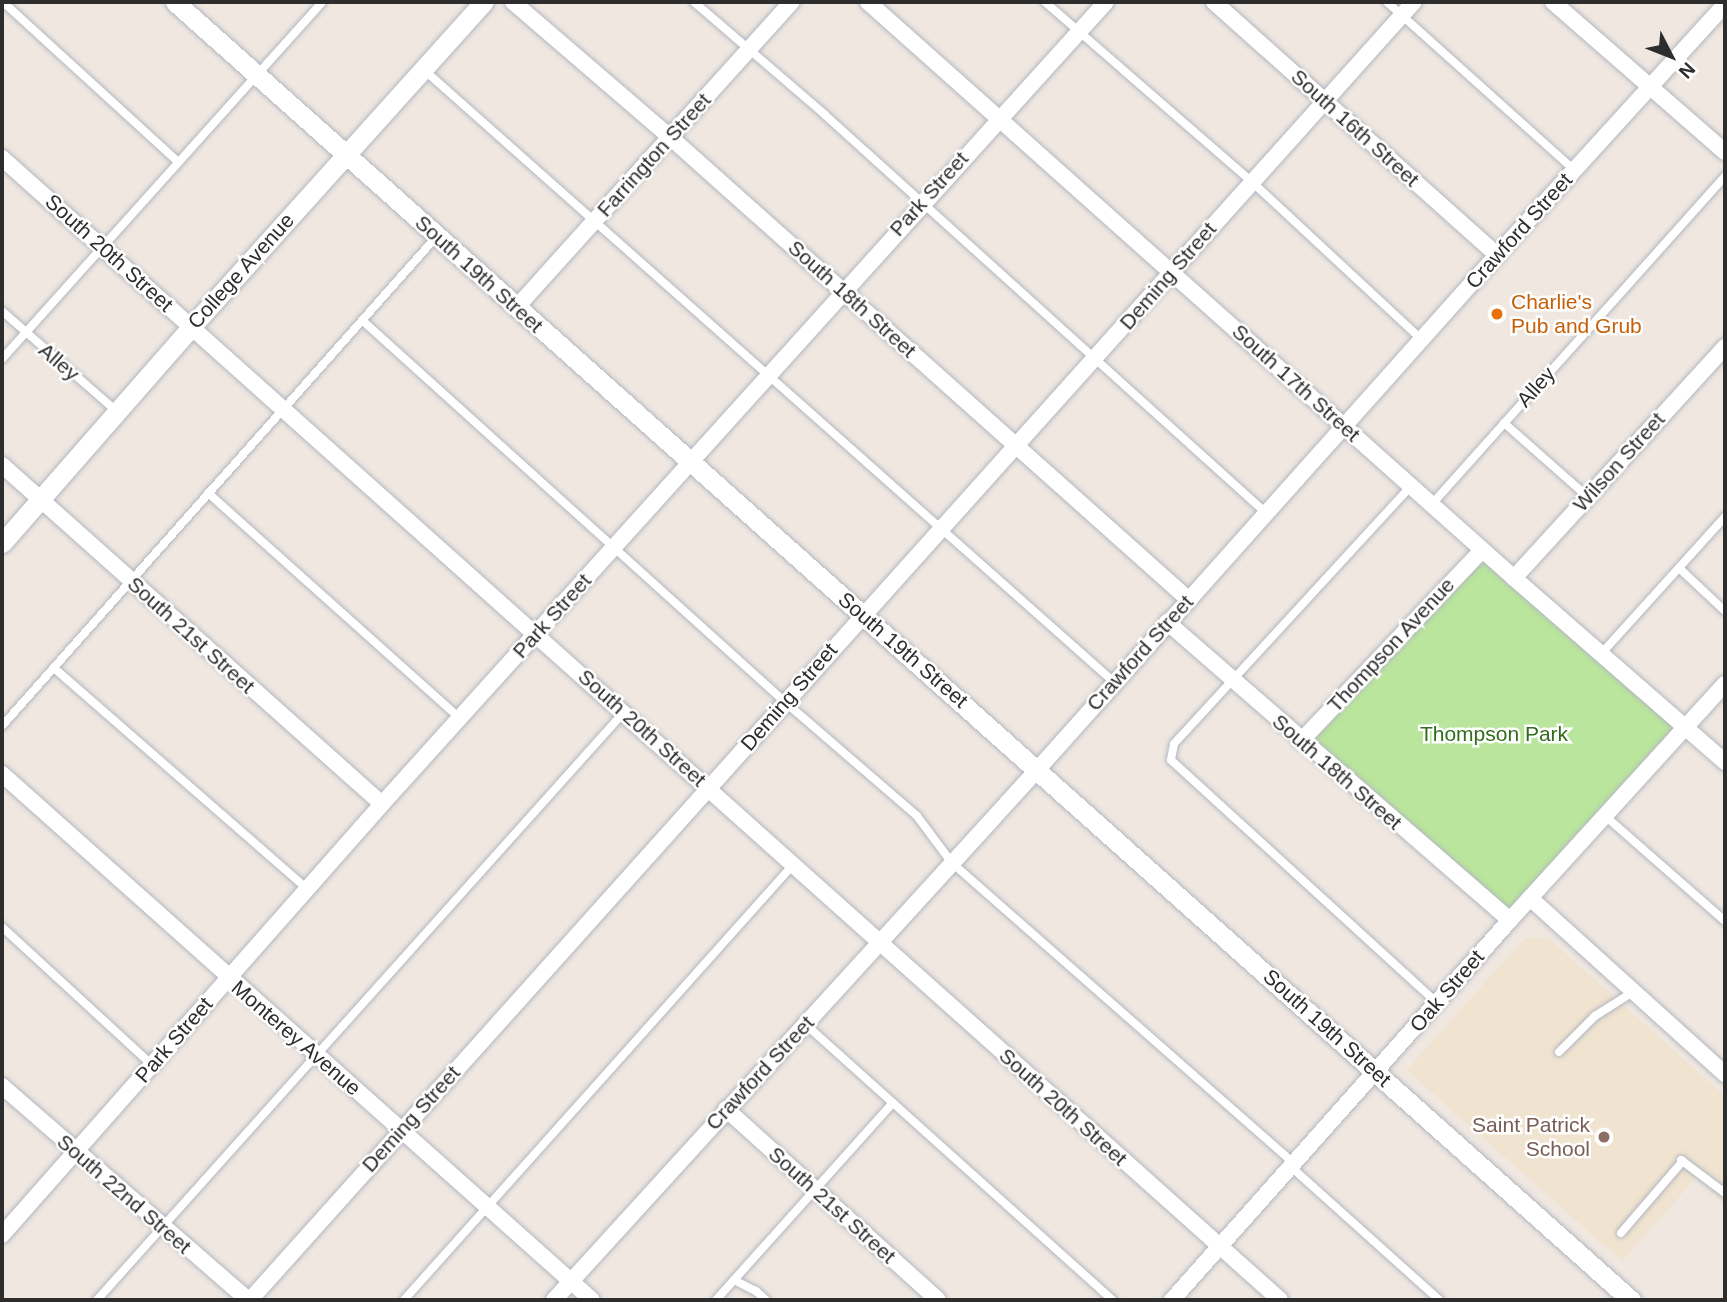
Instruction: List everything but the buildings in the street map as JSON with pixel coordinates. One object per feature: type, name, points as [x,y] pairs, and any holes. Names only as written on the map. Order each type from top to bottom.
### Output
[{"type":"street","name":"South 19th Street","points":[[174,2],[1038,769],[1625,1298]]},
{"type":"street","name":"College Avenue","points":[[2,543],[116,411],[484,2]]},
{"type":"street","name":"South 18th Street","points":[[513,2],[670,137],[1188,599]]},
{"type":"street","name":"Farrington Street","points":[[516,308],[792,2]]},
{"type":"street","name":"South 17th Street","points":[[868,2],[1482,550],[1725,762]]},
{"type":"street","name":"Park Street","points":[[2,1235],[382,804],[842,290],[1106,2]]},
{"type":"street","name":"South 16th Street","points":[[1214,2],[1497,255]]},
{"type":"street","name":"Deming Street","points":[[249,1300],[862,614],[1096,359],[1323,99],[1413,2]]},
{"type":"street","points":[[1553,2],[1725,152]]},
{"type":"street","name":"Crawford Street","points":[[554,1300],[1038,769],[1167,622],[1725,4]]},
{"type":"street","name":"South 20th Street","points":[[2,158],[537,633],[879,943],[1280,1300]]},
{"type":"street","name":"Wilson Street","points":[[1514,578],[1725,347]]},
{"type":"street","name":"South 21st Street","points":[[2,465],[382,804]]},
{"type":"street","name":"Thompson Avenue","points":[[1301,741],[1482,550]]},
{"type":"street","name":"South 18th Street","points":[[1167,622],[1510,920]]},
{"type":"street","name":"Oak Street","points":[[1171,1300],[1725,684]]},
{"type":"street","name":"Monterey Avenue","points":[[2,774],[228,978],[593,1300]]},
{"type":"street","points":[[1530,898],[1725,1074]]},
{"type":"street","name":"South 22nd Street","points":[[2,1086],[76,1153],[249,1300]]},
{"type":"street","name":"South 21st Street","points":[[726,1110],[938,1300]]},
{"type":"lane","points":[[4,2],[178,162]]},
{"type":"lane","points":[[2,359],[322,2]]},
{"type":"lane","points":[[694,2],[824,114],[1266,513]]},
{"type":"lane","points":[[1045,2],[1251,181],[1422,339]]},
{"type":"lane","points":[[1387,2],[1574,170]]},
{"type":"lane","points":[[423,69],[596,219],[1114,682]]},
{"type":"lane","name":"Alley","points":[[1432,504],[1725,176]]},
{"type":"lane","points":[[2,726],[129,580],[438,236]]},
{"type":"lane","name":"Alley","points":[[2,311],[116,411]]},
{"type":"lane","points":[[363,321],[785,702],[917,816],[952,863],[1293,1165],[1439,1300]]},
{"type":"lane","points":[[1504,423],[1588,497]]},
{"type":"lane","points":[[1411,486],[1174,744],[1171,760],[1437,1003]]},
{"type":"lane","points":[[208,493],[460,718]]},
{"type":"lane","points":[[1601,654],[1725,517]]},
{"type":"lane","points":[[1678,568],[1725,611]]},
{"type":"lane","points":[[54,668],[307,889]]},
{"type":"lane","points":[[97,1300],[624,712]]},
{"type":"lane","points":[[1605,816],[1725,922]]},
{"type":"lane","points":[[404,1300],[793,864]]},
{"type":"lane","points":[[2,927],[152,1065]]},
{"type":"lane","points":[[1559,1052],[1595,1016],[1633,992]]},
{"type":"lane","points":[[805,1024],[1113,1300]]},
{"type":"lane","points":[[716,1300],[893,1103]]},
{"type":"lane","points":[[1621,1233],[1682,1160],[1725,1192]]},
{"type":"lane","points":[[734,1280],[756,1291],[766,1300]]},
{"type":"shaded area","name":"Saint Patrick School","points":[[1548,938],[1725,1096],[1725,1204],[1696,1178],[1622,1261],[1407,1070],[1524,939]]},
{"type":"green space","name":"Thompson Park","points":[[1482,550],[1687,727],[1510,920],[1301,741]]},
{"type":"place","name":"Charlie's Pub and Grub","points":[[1497,314]]},
{"type":"place","name":"Saint Patrick School","points":[[1604,1137]]}]
